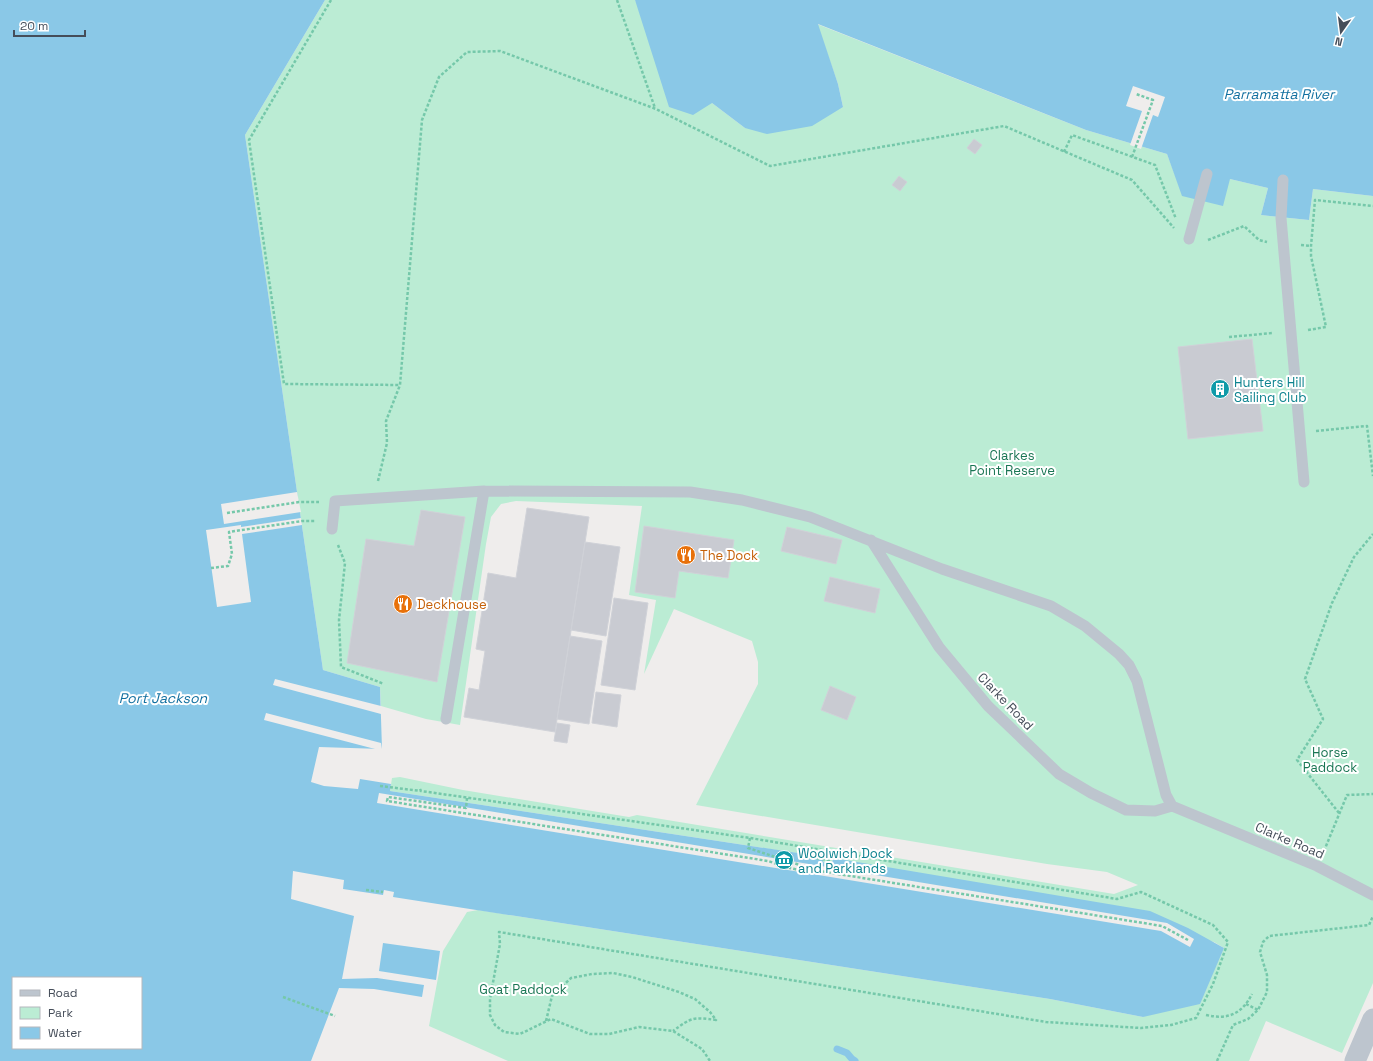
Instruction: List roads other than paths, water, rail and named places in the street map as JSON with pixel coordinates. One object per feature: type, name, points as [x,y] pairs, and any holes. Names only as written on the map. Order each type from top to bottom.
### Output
[{"type":"street","points":[[1355,1061],[1373,1019]]},
{"type":"lane","points":[[1186,238],[1207,174]]},
{"type":"lane","points":[[1283,180],[1281,218],[1304,482]]},
{"type":"lane","points":[[446,719],[484,491]]},
{"type":"lane","points":[[332,529],[335,502],[484,491],[690,492],[742,500],[810,517],[942,569],[1051,606],[1085,626],[1119,654],[1128,665],[1136,681],[1166,795],[1172,806]]},
{"type":"lane","name":"Clarke Road","points":[[871,540],[939,647],[988,706],[1059,774],[1091,793],[1126,810],[1155,811],[1172,806],[1317,866],[1373,895]]},
{"type":"water","name":"Port Jackson","points":[[0,0],[325,0],[245,135],[323,670],[380,687],[382,749],[319,747],[311,782],[324,786],[358,789],[360,779],[391,784],[390,791],[824,857],[823,862],[832,863],[833,858],[1150,911],[1188,928],[1224,948],[1200,1004],[1143,1017],[1050,999],[393,897],[394,892],[384,890],[383,895],[343,889],[344,880],[293,871],[291,899],[354,916],[342,979],[377,978],[424,985],[422,997],[374,989],[339,988],[311,1061],[0,1061]]},
{"type":"water","name":"Parramatta River","points":[[635,0],[1373,0],[1373,196],[1313,189],[1309,220],[1261,215],[1268,188],[1230,179],[1223,206],[1182,196],[1167,154],[1086,130],[818,24],[838,84],[843,107],[812,126],[767,134],[745,128],[712,103],[693,115],[669,107]]},
{"type":"water","points":[[383,943],[440,951],[436,980],[379,971]]},
{"type":"waterway","points":[[837,1049],[847,1053],[855,1061]]},
{"type":"place","name":"Hunters Hill Sailing Club","points":[[1220,389]]},
{"type":"place","name":"The Dock","points":[[686,555]]},
{"type":"place","name":"Deckhouse","points":[[403,604]]},
{"type":"place","name":"Woolwich Dock and Parklands","points":[[784,860]]},
{"type":"park label","name":"Clarkes Point Reserve","points":[[1012,462]]},
{"type":"park label","name":"Horse Paddock","points":[[1330,760]]},
{"type":"park label","name":"Goat Paddock","points":[[523,989]]}]
